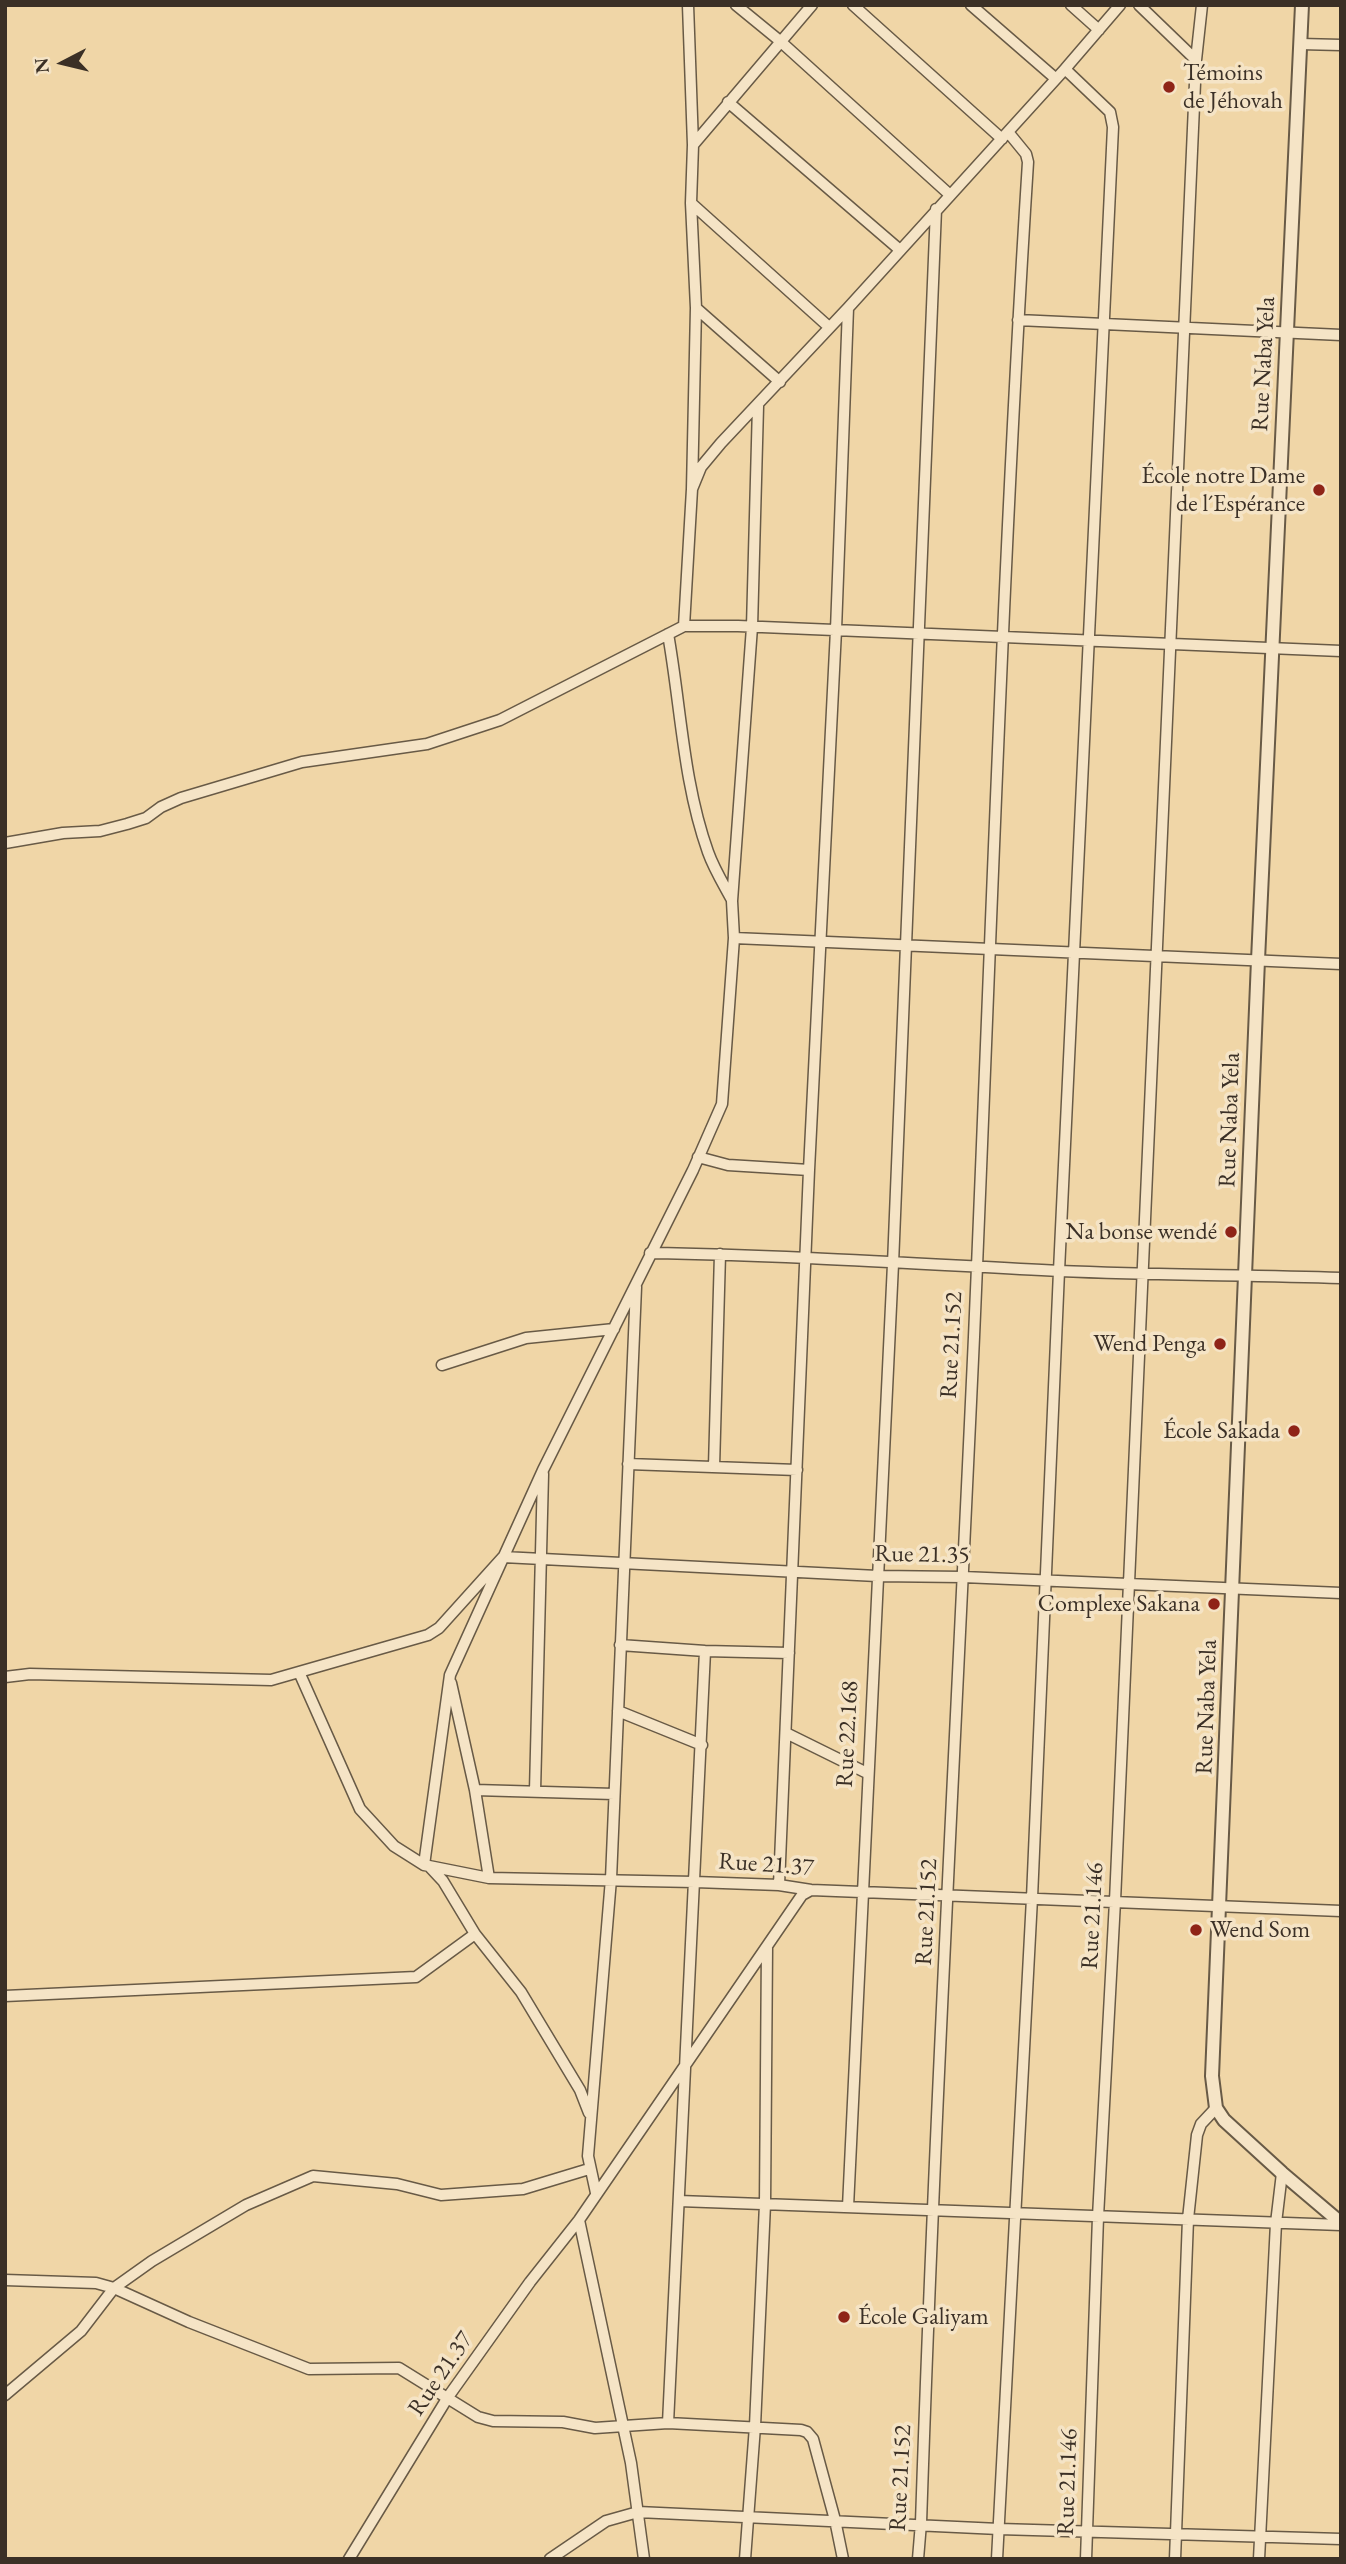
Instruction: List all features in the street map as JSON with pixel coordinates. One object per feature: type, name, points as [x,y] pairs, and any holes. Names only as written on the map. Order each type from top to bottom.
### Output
[{"type":"street","points":[[684,626],[692,489],[696,308],[691,203],[693,145],[688,5]]},
{"type":"street","points":[[736,5],[780,41],[949,194]]},
{"type":"street","points":[[693,145],[727,102],[813,5]]},
{"type":"street","name":"Rue 21.152","points":[[853,5],[1026,154],[1028,162],[988,948],[977,1266],[918,2559]]},
{"type":"street","points":[[971,5],[1055,78]]},
{"type":"street","points":[[1071,5],[1099,30]]},
{"type":"street","points":[[692,489],[701,467],[1005,136],[1120,5]]},
{"type":"street","points":[[1139,5],[1196,60]]},
{"type":"street","name":"Rue 21.146","points":[[1086,2559],[1098,2217],[1115,1901],[1196,60],[1202,5]]},
{"type":"street","name":"Rue Naba Yela","points":[[1216,2108],[1212,2076],[1244,1275],[1302,5]]},
{"type":"street","points":[[1300,44],[1341,46]]},
{"type":"street","points":[[998,2559],[1032,1898],[1113,118],[1093,94],[1065,69]]},
{"type":"street","points":[[727,102],[900,250]]},
{"type":"street","points":[[691,203],[829,327]]},
{"type":"street","name":"Rue 22.168","points":[[848,2207],[893,1264],[936,209]]},
{"type":"street","points":[[696,308],[780,382]]},
{"type":"street","points":[[779,1885],[848,308]]},
{"type":"street","points":[[1018,320],[1341,335]]},
{"type":"street","points":[[590,2117],[580,2090],[521,1992],[475,1934],[443,1881],[426,1865],[450,1675],[543,1470],[722,1104],[734,938],[732,901],[752,627],[758,406]]},
{"type":"street","points":[[5,843],[63,833],[100,831],[127,824],[146,818],[161,807],[181,798],[302,762],[427,744],[500,719],[684,626],[1341,651]]},
{"type":"street","points":[[668,634],[677,684],[684,759],[708,854],[732,901]]},
{"type":"street","points":[[734,938],[1341,964]]},
{"type":"street","points":[[698,1157],[728,1165],[809,1170]]},
{"type":"street","points":[[650,1253],[806,1257],[893,1264],[1143,1275],[1341,1279]]},
{"type":"street","points":[[713,1467],[720,1254]]},
{"type":"street","points":[[596,2193],[589,2168],[590,2117],[611,1879],[636,1283]]},
{"type":"street","points":[[442,1365],[518,1340],[614,1329]]},
{"type":"street","points":[[628,1464],[797,1470]]},
{"type":"street","points":[[535,1791],[543,1470]]},
{"type":"street","points":[[5,1677],[30,1674],[271,1680],[428,1635],[439,1628],[503,1557]]},
{"type":"street","name":"Rue 21.35","points":[[503,1557],[877,1576],[1129,1583],[1341,1593]]},
{"type":"street","points":[[620,1645],[789,1653]]},
{"type":"street","points":[[668,2423],[705,1651]]},
{"type":"street","name":"Rue 21.37","points":[[299,1672],[360,1809],[394,1846],[426,1865],[489,1878],[779,1885],[811,1890],[1341,1911]]},
{"type":"street","points":[[450,1675],[475,1790],[489,1878]]},
{"type":"street","points":[[618,1711],[702,1745]]},
{"type":"street","points":[[786,1733],[867,1773]]},
{"type":"street","points":[[475,1790],[614,1794]]},
{"type":"street","name":"Rue 21.37","points":[[349,2559],[448,2397],[530,2282],[579,2220],[802,1895],[811,1890]]},
{"type":"street","points":[[5,1996],[416,1977],[475,1934]]},
{"type":"street","points":[[746,2559],[765,2204],[768,1945]]},
{"type":"street","points":[[1175,2559],[1188,2219],[1197,2135],[1201,2124],[1216,2108],[1224,2120],[1282,2174],[1341,2224]]},
{"type":"street","points":[[5,2395],[81,2331],[114,2288],[152,2261],[246,2205],[313,2176],[397,2184],[441,2195],[523,2189],[589,2168]]},
{"type":"street","points":[[1259,2559],[1276,2223],[1282,2174]]},
{"type":"street","points":[[679,2201],[1341,2224]]},
{"type":"street","points":[[579,2220],[631,2463],[644,2559]]},
{"type":"street","points":[[5,2280],[96,2283],[114,2288],[189,2322],[309,2370],[400,2368],[478,2417],[493,2421],[542,2421],[595,2428],[668,2423],[801,2430],[811,2435],[843,2559]]},
{"type":"street","points":[[550,2559],[606,2521],[638,2512],[921,2523],[999,2529],[1341,2539]]},
{"type":"place","name":"Témoins de Jéhovah","points":[[1169,87]]},
{"type":"place","name":"École notre Dame de l´Espérance","points":[[1319,490]]},
{"type":"place","name":"Na bonse wendé","points":[[1231,1232]]},
{"type":"place","name":"Wend Penga","points":[[1220,1344]]},
{"type":"place","name":"École Sakada","points":[[1294,1431]]},
{"type":"place","name":"Complexe Sakana","points":[[1214,1604]]},
{"type":"place","name":"Wend Som","points":[[1196,1930]]},
{"type":"place","name":"École Galiyam","points":[[844,2317]]}]
